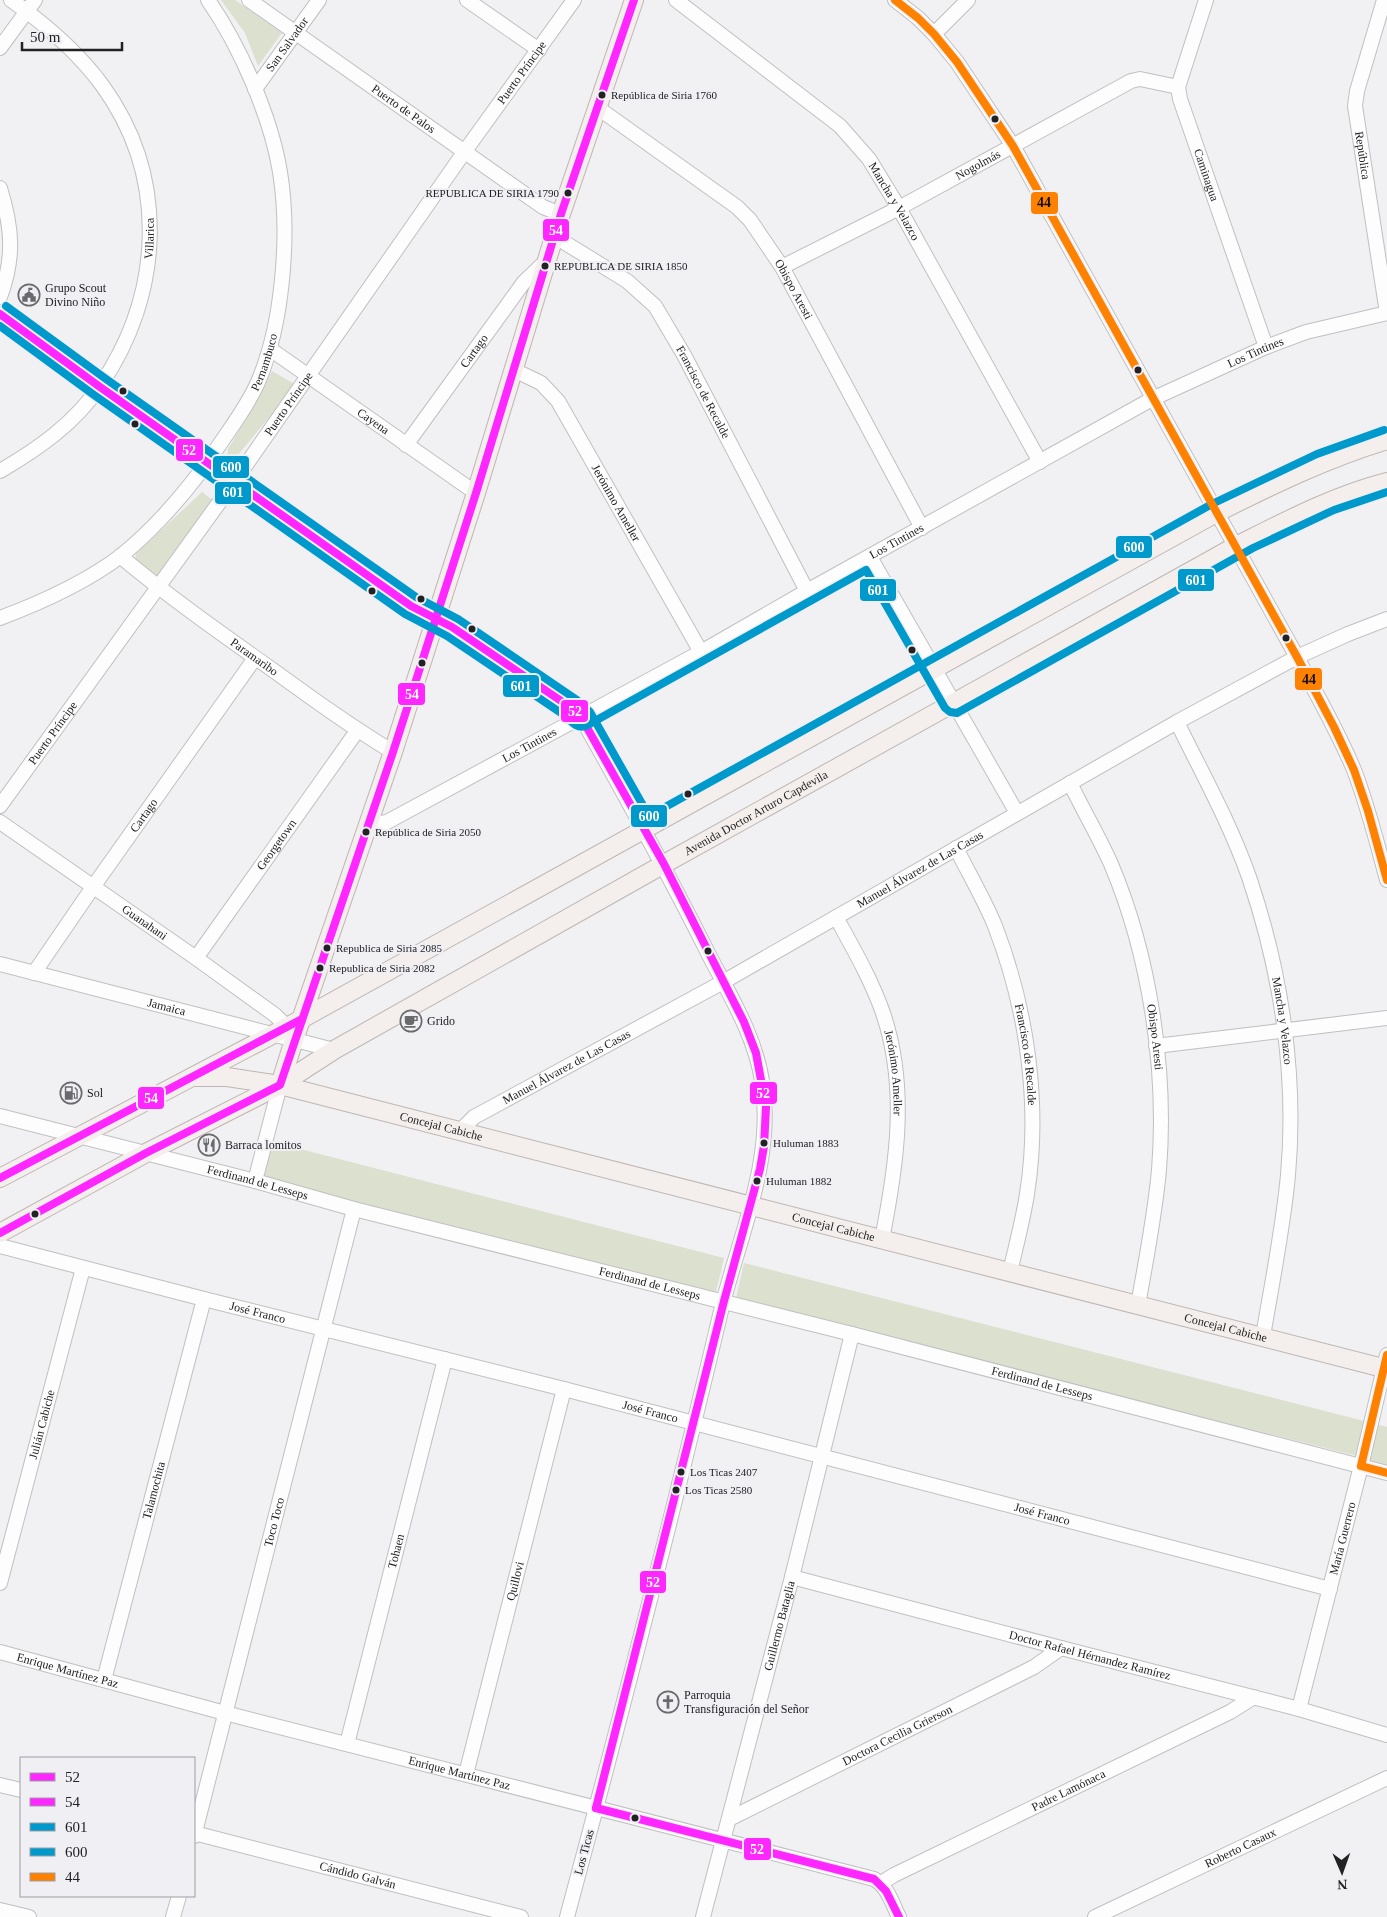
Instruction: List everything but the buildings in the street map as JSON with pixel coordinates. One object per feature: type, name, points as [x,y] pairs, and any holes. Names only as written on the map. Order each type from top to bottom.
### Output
[{"type":"main road","points":[[280,1085],[289,1030],[393,752],[476,493],[561,214],[634,0]]},
{"type":"main road","points":[[0,1178],[190,1077],[289,1030],[644,830],[1216,513],[1274,484],[1343,454],[1387,440]]},
{"type":"main road","name":"Avenida Doctor Arturo Capdevila","points":[[0,1233],[146,1153],[280,1085],[334,1050],[1234,547],[1329,501],[1363,488],[1387,482]]},
{"type":"main road","name":"Concejal Cabiche","points":[[190,1077],[228,1077],[280,1085],[1263,1336],[1386,1364]]},
{"type":"street","name":"Villarica","points":[[0,471],[27,456],[61,430],[100,387],[118,358],[139,310],[149,262],[150,238],[147,186],[139,157],[129,133],[103,86],[68,45],[30,6],[11,0]]},
{"type":"street","name":"Pernambuco","points":[[0,618],[28,607],[74,584],[120,556],[149,531],[192,484],[241,413],[257,384],[270,349],[282,270],[283,221],[280,172],[269,128],[255,89],[218,13],[208,0]]},
{"type":"street","name":"Puerto de Palos","points":[[249,0],[543,206],[561,214]]},
{"type":"street","name":"San Salvador","points":[[255,89],[319,0]]},
{"type":"street","points":[[467,0],[538,50]]},
{"type":"street","name":"Puerto Príncipe","points":[[0,806],[234,482],[465,151],[574,0]]},
{"type":"street","name":"Mancha y Velazco","points":[[676,0],[840,126],[869,160],[899,208],[1040,462]]},
{"type":"street","points":[[895,0],[918,18],[934,34],[970,81],[1012,146],[1297,657],[1353,768],[1372,823],[1387,880]]},
{"type":"street","points":[[934,34],[968,0]]},
{"type":"street","points":[[1178,87],[1206,0]]},
{"type":"street","name":"República","points":[[1384,0],[1357,91],[1355,106],[1387,313]]},
{"type":"street","points":[[0,48],[30,6]]},
{"type":"street","name":"Nogolmás","points":[[782,267],[899,208],[1130,81],[1140,79],[1178,87]]},
{"type":"street","name":"Caminagua","points":[[1178,87],[1180,99],[1266,347]]},
{"type":"street","name":"Obispo Aresti","points":[[598,108],[737,207],[750,220],[782,267],[922,528]]},
{"type":"street","points":[[0,188],[8,214],[12,242],[0,297]]},
{"type":"street","name":"Francisco de Recalde","points":[[554,236],[627,281],[654,306],[684,355],[807,591]]},
{"type":"street","name":"Cartago","points":[[406,445],[524,282],[546,261]]},
{"type":"street","name":"Los Tintines","points":[[367,825],[387,822],[701,652],[1152,399],[1266,347],[1306,332],[1387,313]]},
{"type":"street","points":[[0,314],[100,387],[411,606],[452,627],[570,707],[581,717]]},
{"type":"street","name":"Cayena","points":[[270,349],[476,493]]},
{"type":"street","name":"Jerónimo Ameller","points":[[514,370],[541,383],[558,401],[701,652]]},
{"type":"street","name":"Paramaribo","points":[[120,556],[158,588],[255,658],[357,731],[393,752]]},
{"type":"street","points":[[870,557],[1017,813]]},
{"type":"street","name":"Manuel Álvarez de Las Casas","points":[[460,1131],[474,1117],[723,982],[1177,722],[1297,657],[1387,619]]},
{"type":"street","name":"Cartago","points":[[34,973],[93,886],[255,658]]},
{"type":"street","name":"Los Ticas","points":[[567,1917],[724,1301],[760,1169],[764,1146],[766,1107],[756,1053],[744,1022],[664,864],[581,717]]},
{"type":"street","name":"Mancha y Velazco","points":[[1177,722],[1227,822],[1248,875],[1268,944],[1285,1029],[1290,1116],[1288,1173],[1282,1230],[1263,1336]]},
{"type":"street","name":"Georgetown","points":[[196,958],[357,731]]},
{"type":"street","name":"Obispo Aresti","points":[[1070,783],[1111,865],[1129,915],[1150,1001],[1156,1046],[1160,1096],[1159,1168],[1154,1214],[1138,1304]]},
{"type":"street","name":"Guanahani","points":[[0,822],[196,958],[275,1015],[289,1030]]},
{"type":"street","name":"Francisco de Recalde","points":[[956,848],[994,924],[1004,952],[1015,985],[1027,1053],[1032,1112],[1031,1162],[1028,1193],[1010,1272]]},
{"type":"street","name":"Jerónimo Ameller","points":[[836,917],[875,991],[892,1049],[897,1081],[899,1121],[897,1156],[882,1239]]},
{"type":"street","name":"Jamaica","points":[[0,964],[289,1030],[334,1050]]},
{"type":"street","points":[[1156,1046],[1387,1018]]},
{"type":"street","points":[[255,1181],[280,1085]]},
{"type":"street","name":"Ferdinand de Lesseps","points":[[0,1116],[255,1181],[354,1209],[724,1301],[1387,1473]]},
{"type":"street","name":"Toco Toco","points":[[195,1831],[354,1209]]},
{"type":"street","name":"José Franco","points":[[0,1246],[204,1300],[564,1389],[1330,1589]]},
{"type":"street","name":"Julián Cabiche","points":[[0,1583],[83,1268]]},
{"type":"street","name":"Talamochita","points":[[104,1680],[204,1300]]},
{"type":"street","name":"Guillermo Bataglia","points":[[703,1917],[792,1577],[852,1334]]},
{"type":"street","name":"Tohaen","points":[[347,1744],[445,1360]]},
{"type":"street","name":"María Guerrero","points":[[1299,1709],[1386,1364]]},
{"type":"street","name":"Quillovi","points":[[466,1774],[564,1389]]},
{"type":"street","name":"Doctor Rafael Hérnandez Ramírez","points":[[792,1577],[1299,1709],[1387,1735]]},
{"type":"street","name":"Doctora Cecilia Grierson","points":[[729,1818],[1034,1667],[1061,1648]]},
{"type":"street","name":"Enrique Martínez Paz","points":[[0,1652],[225,1713],[874,1879],[881,1883]]},
{"type":"street","name":"Padre Lamónaca","points":[[881,1883],[894,1874],[1230,1712],[1254,1698]]},
{"type":"street","name":"Roberto Casaux","points":[[1095,1917],[1387,1778]]},
{"type":"street","points":[[0,1785],[20,1790]]},
{"type":"street","name":"Cándido Galván","points":[[195,1835],[521,1917]]},
{"type":"street","points":[[881,1883],[899,1917]]},
{"type":"street","points":[[173,1917],[179,1897]]},
{"type":"street","points":[[0,1910],[29,1917]]},
{"type":"green space","points":[[221,0],[235,0],[282,33],[258,66],[245,33]]},
{"type":"green space","points":[[272,371],[296,385],[237,456],[227,461],[228,449]]},
{"type":"green space","points":[[202,492],[215,502],[159,578],[135,560],[136,554]]},
{"type":"green space","points":[[273,1142],[724,1258],[716,1292],[263,1181]]},
{"type":"green space","points":[[744,1263],[1368,1422],[1357,1456],[743,1300],[736,1298]]},
{"type":"green space","points":[[1378,1425],[1387,1427],[1387,1467],[1369,1462]]},
{"type":"transit line","name":"54","points":[[0,1233],[146,1153],[280,1085],[393,752],[476,493],[561,214],[634,0]]},
{"type":"transit line","name":"44","points":[[895,0],[918,18],[957,62],[1013,146],[1334,727],[1354,770],[1368,811],[1387,880]]},
{"type":"transit line","name":"600","points":[[6,306],[106,379],[416,597],[458,619],[577,700],[590,712],[649,816],[1212,504],[1317,454],[1384,430]]},
{"type":"transit line","name":"52","points":[[0,314],[100,387],[411,606],[452,627],[570,707],[581,717],[664,864],[744,1022],[756,1053],[766,1107],[764,1146],[760,1169],[724,1301],[596,1808]]},
{"type":"transit line","name":"601","points":[[0,326],[94,395],[405,614],[447,636],[564,715],[574,724],[582,727],[866,570],[945,708],[950,712],[957,713],[1253,548],[1334,510],[1387,492]]},
{"type":"transit line","name":"54","points":[[0,1178],[302,1019]]},
{"type":"transit line","name":"44","points":[[1387,1355],[1361,1466],[1387,1473]]},
{"type":"transit line","name":"52","points":[[596,1808],[874,1879],[886,1891],[899,1917]]},
{"type":"place","name":"República de Siria 1760","points":[[602,95]]},
{"type":"place","name":"REPUBLICA DE SIRIA 1790","points":[[568,193]]},
{"type":"place","name":"REPUBLICA DE SIRIA 1850","points":[[545,266]]},
{"type":"place","name":"Grupo Scout Divino Niño","points":[[29,295]]},
{"type":"place","name":"República de Siria 2050","points":[[366,832]]},
{"type":"place","name":"Republica de Siria 2085","points":[[327,948]]},
{"type":"place","name":"Republica de Siria 2082","points":[[320,968]]},
{"type":"place","name":"Grido","points":[[411,1021]]},
{"type":"place","name":"Sol","points":[[71,1093]]},
{"type":"place","name":"Huluman 1883","points":[[764,1143]]},
{"type":"place","name":"Barraca lomitos","points":[[209,1145]]},
{"type":"place","name":"Huluman 1882","points":[[757,1181]]},
{"type":"place","name":"Los Ticas 2407","points":[[681,1472]]},
{"type":"place","name":"Los Ticas 2580","points":[[676,1490]]},
{"type":"place","name":"Parroquia Transfiguración del Señor","points":[[668,1702]]}]
